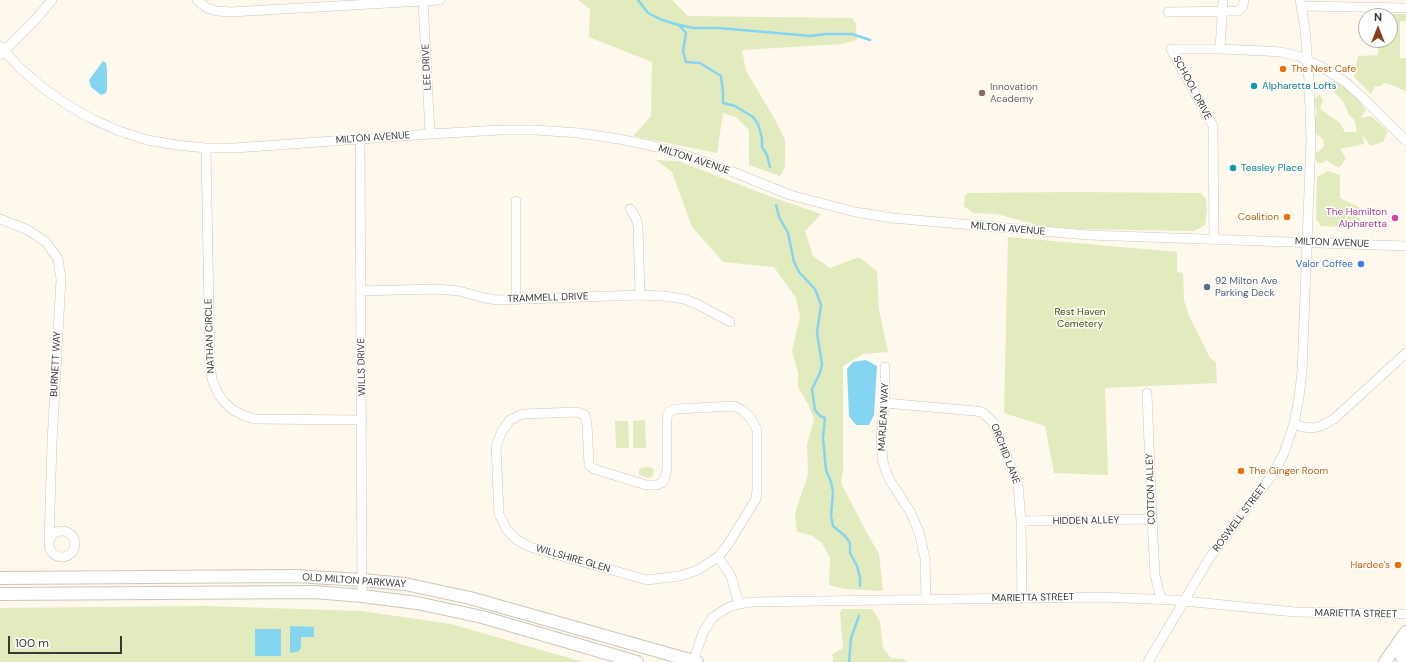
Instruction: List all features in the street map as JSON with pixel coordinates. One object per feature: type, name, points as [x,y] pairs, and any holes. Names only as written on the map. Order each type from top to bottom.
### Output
[{"type":"main road","name":"OLD MILTON PARKWAY","points":[[0,578],[294,576],[405,584],[470,598],[694,662]]},
{"type":"main road","name":"OLD MILTON PARKWAY","points":[[0,594],[314,592],[362,596],[417,603],[482,617],[637,662]]},
{"type":"main road","points":[[1385,662],[1406,632]]},
{"type":"main road","points":[[1402,657],[1401,649],[1406,642]]},
{"type":"street","points":[[1,50],[35,20],[52,0]]},
{"type":"street","points":[[197,0],[206,8],[217,11],[231,12],[440,0]]},
{"type":"street","points":[[1220,49],[1223,0]]},
{"type":"street","points":[[1168,12],[1238,11],[1241,9],[1244,0]]},
{"type":"street","name":"LEE DRIVE","points":[[423,1],[430,134]]},
{"type":"street","points":[[1301,3],[1406,8]]},
{"type":"street","name":"ROSWELL STREET","points":[[1148,662],[1210,557],[1274,472],[1284,453],[1294,424],[1301,384],[1311,139],[1311,115],[1307,60],[1301,3]]},
{"type":"street","name":"SCHOOL DRIVE","points":[[1214,240],[1213,126],[1171,49],[1220,49],[1281,52],[1298,56],[1322,67],[1344,81],[1362,96],[1406,141]]},
{"type":"street","name":"MILTON AVENUE","points":[[1,50],[42,87],[66,104],[92,119],[119,131],[148,140],[176,145],[206,148],[235,148],[500,130],[535,130],[579,133],[653,146],[688,156],[733,172],[790,195],[848,210],[892,218],[1088,235],[1406,246]]},
{"type":"street","name":"WILLS DRIVE","points":[[360,139],[362,596]]},
{"type":"street","name":"NATHAN CIRCLE","points":[[206,148],[210,366],[212,380],[217,392],[224,402],[233,410],[242,416],[254,419],[362,420]]},
{"type":"street","points":[[516,201],[516,300]]},
{"type":"street","points":[[630,209],[636,218],[638,226],[640,295]]},
{"type":"street","name":"BURNETT WAY","points":[[0,219],[28,230],[46,242],[58,259],[61,279],[52,442],[49,543]]},
{"type":"street","name":"TRAMMELL DRIVE","points":[[361,291],[436,289],[459,291],[496,300],[640,295],[684,299],[699,305],[730,322]]},
{"type":"street","points":[[1294,424],[1313,428],[1321,426],[1334,419],[1406,353]]},
{"type":"street","name":"MARJEAN WAY","points":[[885,367],[885,403],[881,451],[889,479],[905,503],[919,532],[925,558],[926,600]]},
{"type":"street","name":"COTTON ALLEY","points":[[1147,393],[1155,575],[1161,599]]},
{"type":"street","name":"ORCHID LANE","points":[[885,403],[975,410],[982,412],[993,422],[1018,484],[1021,522],[1022,598]]},
{"type":"street","name":"WILLSHIRE GLEN","points":[[734,406],[742,410],[750,417],[758,430],[757,494],[756,499],[727,546],[718,557],[698,570],[680,576],[647,580],[530,547],[517,540],[507,530],[499,514],[496,446],[502,431],[510,420],[522,414],[577,412],[585,415],[587,424],[589,465],[594,469],[646,485],[657,485],[663,482],[666,477],[667,417],[670,412],[676,408],[734,406]]},
{"type":"street","name":"HIDDEN ALLEY","points":[[1021,522],[1152,519]]},
{"type":"street","points":[[718,557],[731,576],[739,604]]},
{"type":"street","name":"MARIETTA STREET","points":[[694,662],[703,633],[709,621],[721,611],[739,604],[751,602],[1022,598],[1161,599],[1295,612],[1406,614]]},
{"type":"green space","points":[[578,0],[672,0],[688,16],[852,18],[856,24],[857,40],[842,44],[742,50],[746,71],[773,116],[785,140],[785,167],[780,176],[749,165],[749,130],[736,117],[723,113],[717,153],[633,136],[651,116],[652,62],[589,37],[590,9]]},
{"type":"green space","points":[[1398,14],[1406,14],[1406,21],[1400,22],[1400,58],[1406,58],[1406,91],[1383,83],[1381,86],[1375,86],[1371,94],[1354,77],[1358,56],[1378,55],[1378,48],[1398,48]]},
{"type":"green space","points":[[1334,81],[1353,93],[1366,110],[1360,118],[1371,116],[1388,131],[1383,142],[1370,146],[1363,135],[1364,144],[1340,149],[1346,159],[1339,168],[1326,160],[1323,163],[1316,162],[1315,154],[1324,147],[1323,139],[1314,132],[1314,117],[1317,114],[1314,100],[1319,94],[1323,100],[1320,109],[1340,123],[1345,132],[1357,132],[1354,119],[1349,115],[1343,101],[1329,87]]},
{"type":"green space","points":[[656,160],[678,161],[821,214],[805,231],[813,256],[830,268],[859,257],[877,271],[879,309],[888,352],[863,354],[843,366],[843,471],[841,483],[879,554],[883,591],[844,589],[829,585],[830,558],[822,543],[811,535],[797,532],[795,513],[808,475],[807,445],[814,419],[808,404],[798,387],[798,372],[792,351],[800,317],[796,298],[774,267],[723,262],[692,227],[672,172]]},
{"type":"green space","points":[[1328,171],[1340,175],[1340,198],[1361,208],[1359,228],[1321,226],[1316,219],[1317,177]]},
{"type":"green space","points":[[968,193],[1201,193],[1206,199],[1207,210],[1205,225],[1194,231],[1077,229],[1041,226],[997,214],[973,213],[964,206],[965,195]]},
{"type":"green space","name":"Rest Haven Cemetery","points":[[1008,237],[1177,252],[1177,272],[1183,273],[1184,300],[1189,316],[1210,358],[1216,362],[1217,383],[1105,388],[1108,475],[1054,473],[1045,426],[1004,413]]},
{"type":"green space","points":[[645,420],[646,448],[633,448],[633,421]]},
{"type":"green space","points":[[615,421],[628,421],[629,448],[616,448]]},
{"type":"green space","points":[[649,467],[654,469],[653,476],[649,478],[639,475],[639,470],[641,468]]},
{"type":"green space","points":[[206,606],[362,611],[451,624],[583,662],[0,662],[0,608]]},
{"type":"green space","points":[[842,609],[872,609],[880,621],[883,648],[891,658],[904,659],[908,662],[833,662],[832,654],[843,648],[840,613]]},
{"type":"water","points":[[103,61],[106,63],[107,69],[107,89],[106,93],[101,95],[91,87],[89,80]]},
{"type":"water","points":[[866,360],[877,366],[874,415],[869,425],[856,425],[849,416],[847,369],[853,362]]},
{"type":"water","points":[[290,626],[314,627],[314,637],[301,637],[301,647],[299,651],[290,653]]},
{"type":"water","points":[[255,629],[281,629],[281,656],[255,656]]},
{"type":"waterway","points":[[638,0],[648,13],[662,20],[679,25],[686,33],[683,51],[686,62],[700,63],[721,76],[723,103],[735,106],[753,117],[758,124],[762,138],[762,147],[767,155],[770,167]]},
{"type":"waterway","points":[[680,25],[693,28],[719,28],[811,36],[826,34],[852,34],[870,40]]},
{"type":"waterway","points":[[776,205],[779,217],[788,233],[794,262],[799,272],[815,289],[821,305],[817,333],[822,364],[820,373],[812,389],[815,410],[820,416],[825,418],[823,438],[826,470],[833,492],[831,516],[833,526],[845,536],[850,543],[850,553],[857,566],[860,586]]},
{"type":"waterway","points":[[849,662],[851,638],[859,616]]},
{"type":"place","name":"The Nest Cafe","points":[[1283,69]]},
{"type":"place","name":"Alpharetta Lofts","points":[[1254,86]]},
{"type":"place","name":"Innovation Academy","points":[[982,93]]},
{"type":"place","name":"Teasley Place","points":[[1233,168]]},
{"type":"place","name":"Coalition","points":[[1287,217]]},
{"type":"place","name":"The Hamilton Alpharetta","points":[[1395,218]]},
{"type":"place","name":"Valor Coffee","points":[[1361,264]]},
{"type":"place","name":"92 Milton Ave Parking Deck","points":[[1207,287]]},
{"type":"place","name":"The Ginger Room","points":[[1241,471]]},
{"type":"place","name":"Hardee's","points":[[1398,565]]}]
